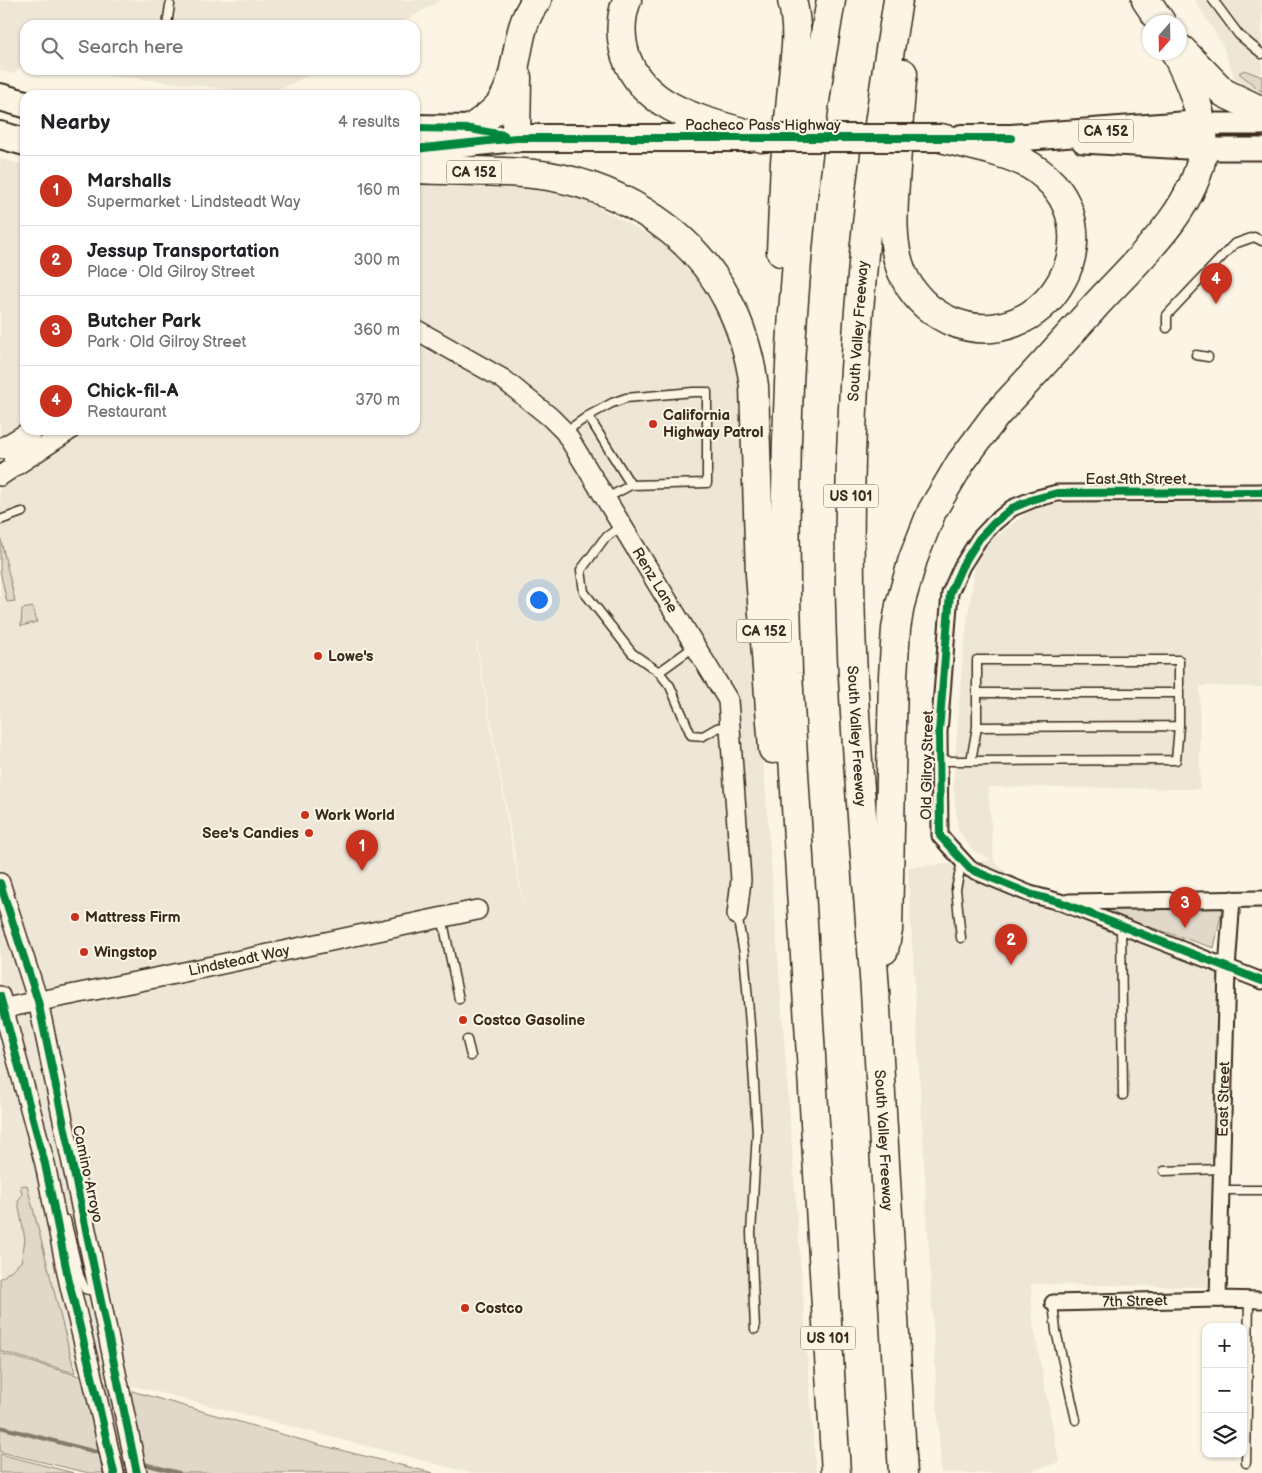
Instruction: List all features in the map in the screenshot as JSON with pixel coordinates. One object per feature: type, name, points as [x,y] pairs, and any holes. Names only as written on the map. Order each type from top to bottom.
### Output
[{"type":"highway","points":[[470,128],[488,117],[500,104],[507,90],[526,19],[537,0]]},
{"type":"highway","points":[[627,0],[621,31],[624,50],[630,69],[642,86],[656,99],[672,108],[762,138]]},
{"type":"highway","points":[[785,496],[781,252],[785,162],[796,46],[796,20],[792,0]]},
{"type":"highway","name":"US 101","points":[[831,0],[809,146],[798,250],[788,377],[785,496],[788,673],[836,1473]]},
{"type":"highway","name":"South Valley Freeway","points":[[898,0],[880,113],[865,230],[856,348],[851,466],[850,585],[858,762],[875,993],[903,1473]]},
{"type":"highway","points":[[911,0],[902,76],[894,236],[896,254],[902,273],[913,292],[925,306],[940,316],[958,324],[979,328],[997,327],[1018,321],[1037,310],[1054,294],[1066,274],[1072,254],[1074,234],[1070,214],[1061,194],[1047,177],[1030,165],[1008,156],[941,138]]},
{"type":"highway","points":[[516,138],[517,55]]},
{"type":"highway","points":[[1187,57],[1224,93],[1262,112]]},
{"type":"highway","points":[[875,993],[888,930],[893,676],[896,629],[906,583],[921,536],[945,487],[990,423],[1160,236],[1185,201],[1194,182],[1202,136],[1193,96],[1178,60]]},
{"type":"highway","points":[[0,97],[20,103]]},
{"type":"highway","name":"Pacheco Pass Highway","points":[[420,128],[470,128],[516,138]]},
{"type":"highway","points":[[0,135],[20,141]]},
{"type":"highway","name":"Pacheco Pass Highway","points":[[420,148],[516,138],[1202,136]]},
{"type":"highway","name":"CA 152","points":[[420,169],[534,174],[584,184],[627,202],[662,224],[691,250],[716,280],[739,326],[750,362],[754,386],[759,545],[776,786],[820,1203]]},
{"type":"main road","points":[[1202,136],[1262,124]]},
{"type":"main road","points":[[1202,136],[1262,149]]},
{"type":"street","name":"Renz Lane","points":[[420,332],[502,379],[550,417],[565,432],[728,700],[741,880],[737,915]]},
{"type":"street","points":[[0,449],[24,435]]},
{"type":"street","points":[[0,468],[22,452],[29,444],[31,435]]},
{"type":"street","points":[[0,476],[62,435]]},
{"type":"street","name":"East 9th Street","points":[[1012,508],[1057,492],[1262,492]]},
{"type":"street","name":"Old Gilroy Street","points":[[1012,508],[979,539],[962,566],[950,593],[940,732],[940,836],[970,869],[1030,894],[1060,902],[1227,969],[1262,981]]},
{"type":"street","name":"Camino Arroyo","points":[[0,883],[38,1001],[137,1473]]},
{"type":"street","name":"East Street","points":[[1218,1299],[1227,969],[1232,899]]},
{"type":"street","points":[[1060,902],[1262,899]]},
{"type":"street","name":"Lindsteadt Way","points":[[1,1004],[38,1001],[477,910]]},
{"type":"street","points":[[1,1004],[47,1175],[69,1282],[114,1473]]},
{"type":"street","name":"7th Street","points":[[1053,1303],[1218,1299],[1255,1300]]},
{"type":"lane","points":[[1213,0],[1240,35],[1262,54]]},
{"type":"lane","points":[[168,20],[170,5]]},
{"type":"lane","points":[[1167,328],[1167,315],[1234,244],[1254,237],[1262,241]]},
{"type":"lane","points":[[1196,355],[1208,357]]},
{"type":"lane","points":[[565,432],[588,416],[626,398],[707,392],[707,483],[631,485],[605,499]]},
{"type":"lane","points":[[588,416],[631,485]]},
{"type":"lane","points":[[0,520],[22,512]]},
{"type":"lane","points":[[622,525],[604,539],[582,570],[584,592],[632,653],[660,672],[670,686],[691,735],[703,736],[718,728],[730,725]]},
{"type":"lane","points":[[660,672],[695,646]]},
{"type":"lane","points":[[939,761],[971,761],[1176,760],[1179,726],[1179,660],[977,660],[977,727],[971,761]]},
{"type":"lane","points":[[977,693],[1179,693]]},
{"type":"lane","points":[[977,727],[1179,726]]},
{"type":"lane","points":[[961,938],[956,889],[962,861]]},
{"type":"lane","points":[[737,915],[745,962],[756,1132],[751,1233],[755,1329]]},
{"type":"lane","points":[[442,917],[459,999]]},
{"type":"lane","points":[[1121,926],[1123,1095]]},
{"type":"lane","points":[[467,1040],[471,1056]]},
{"type":"lane","points":[[1164,1171],[1221,1168]]},
{"type":"lane","points":[[47,1175],[59,1194],[79,1275],[85,1288],[98,1293]]},
{"type":"lane","points":[[1221,1190],[1262,1190]]},
{"type":"lane","points":[[1246,1463],[1255,1300]]},
{"type":"lane","points":[[1053,1303],[1056,1331],[1076,1420]]},
{"type":"shaded area","points":[[0,0],[441,0],[407,20],[20,20],[20,68],[13,74],[0,70]]},
{"type":"shaded area","points":[[1195,0],[1262,0],[1262,100],[1235,80],[1223,46]]},
{"type":"shaded area","points":[[1244,70],[1262,77],[1262,92],[1239,73]]},
{"type":"shaded area","points":[[105,75],[309,75],[274,90],[238,90]]},
{"type":"shaded area","points":[[0,159],[20,164],[20,435],[420,435],[420,183],[451,186],[564,189],[669,246],[710,290],[734,354],[744,426],[750,579],[816,1473],[471,1473],[118,1382],[0,1347]],"holes":[[[476,644],[477,644],[527,922],[514,860]]]},
{"type":"shaded area","points":[[1262,502],[1262,687],[1200,686],[1200,789],[988,787],[994,861],[1030,894],[1221,967],[1219,1112],[1210,1287],[1031,1284],[1033,1323],[1059,1462],[1027,1473],[941,1473],[908,867],[992,860],[973,851],[958,830],[953,784],[963,654],[977,551],[1039,504]]},
{"type":"shaded area","points":[[0,536],[15,601],[7,602],[0,571]]},
{"type":"shaded area","points":[[33,607],[37,622],[21,626],[22,609]]},
{"type":"shaded area","points":[[1223,905],[1214,948],[1089,907]]},
{"type":"shaded area","points":[[27,1185],[75,1373],[0,1351],[0,1278],[21,1262],[25,1240],[18,1202],[22,1194],[20,1186]]},
{"type":"shaded area","points":[[0,1353],[316,1444],[433,1473],[89,1473],[0,1452]]},
{"type":"shaded area","points":[[0,1454],[74,1473],[0,1473]]},
{"type":"waterway","points":[[0,1427],[104,1454]]},
{"type":"waterway","points":[[140,1463],[179,1473]]},
{"type":"cycle path","points":[[420,128],[470,129],[504,135]]},
{"type":"cycle path","points":[[420,148],[516,138],[1011,138]]},
{"type":"cycle path","points":[[1262,492],[1057,493],[1034,499],[1012,508],[979,539],[962,566],[950,593],[939,732],[940,836],[970,869],[1030,894],[1060,902],[1262,981]]},
{"type":"cycle path","points":[[0,883],[38,1001],[137,1473]]},
{"type":"cycle path","points":[[0,996],[45,1164],[69,1282],[114,1473]]},
{"type":"place","name":"Chick-fil-A","points":[[1216,304]]},
{"type":"place","name":"California Highway Patrol","points":[[653,424]]},
{"type":"place","name":"Lowe's","points":[[318,656]]},
{"type":"place","name":"Work World","points":[[305,815]]},
{"type":"place","name":"See's Candies","points":[[309,833]]},
{"type":"place","name":"Marshalls","points":[[362,871]]},
{"type":"place","name":"Mattress Firm","points":[[75,917]]},
{"type":"place","name":"Butcher Park","points":[[1185,928]]},
{"type":"place","name":"Wingstop","points":[[84,952]]},
{"type":"place","name":"Jessup Transportation","points":[[1011,965]]},
{"type":"place","name":"Costco Gasoline","points":[[463,1020]]},
{"type":"place","name":"Costco","points":[[465,1308]]}]
